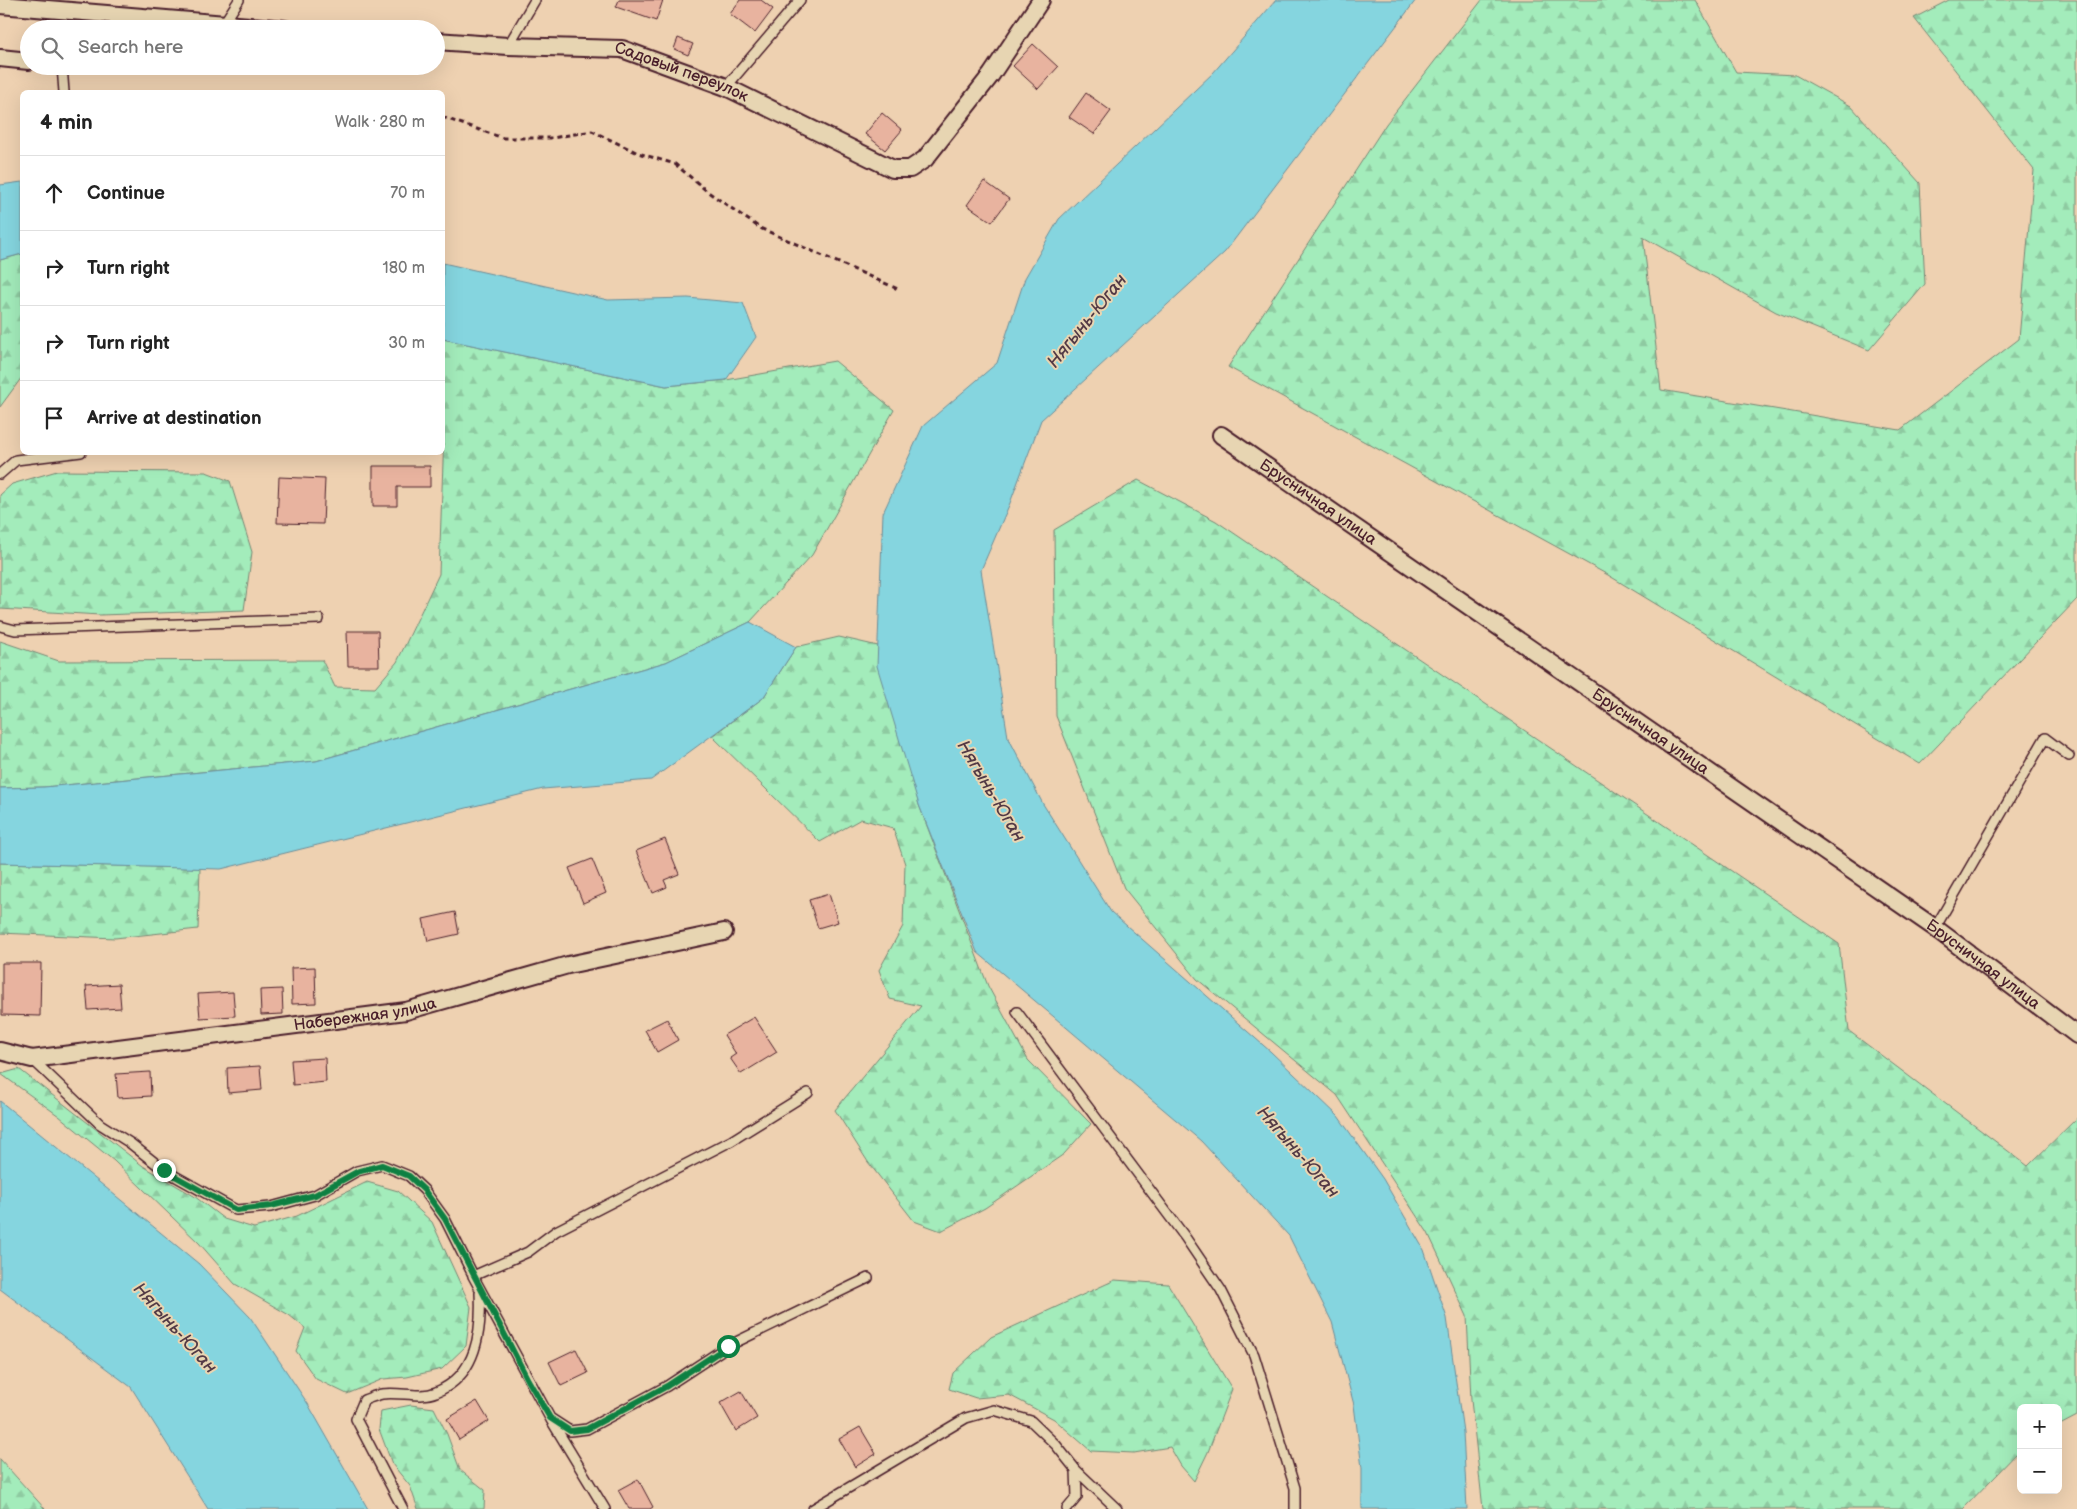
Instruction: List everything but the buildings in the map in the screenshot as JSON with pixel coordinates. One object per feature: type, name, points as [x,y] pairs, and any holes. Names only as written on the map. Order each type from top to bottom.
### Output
[{"type":"street","name":"Садовый переулок","points":[[445,42],[508,46],[622,49],[726,87],[893,169],[910,168],[925,159],[991,75],[1042,0]]},
{"type":"street","points":[[0,5],[187,20]]},
{"type":"street","points":[[0,58],[20,59]]},
{"type":"street","name":"Брусничная улица","points":[[1221,435],[1935,928],[2077,1035]]},
{"type":"street","name":"Набережная улица","points":[[0,1051],[32,1059],[406,1011],[568,965],[724,932]]},
{"type":"lane","points":[[226,20],[240,0]]},
{"type":"lane","points":[[508,46],[535,0]]},
{"type":"lane","points":[[726,87],[800,0]]},
{"type":"lane","points":[[63,75],[64,90]]},
{"type":"lane","points":[[0,474],[16,460],[57,455]]},
{"type":"lane","points":[[0,626],[15,630],[319,620]]},
{"type":"lane","points":[[1935,928],[2045,738],[2069,756]]},
{"type":"lane","points":[[1017,1012],[1186,1237],[1221,1290],[1254,1355],[1295,1488],[1295,1509]]},
{"type":"lane","points":[[32,1059],[100,1124],[130,1143],[164,1170],[236,1210],[271,1206],[315,1195],[357,1172],[382,1165],[409,1176],[424,1190],[445,1219],[480,1291],[482,1323],[475,1354],[459,1377],[436,1392],[383,1394],[364,1400],[356,1419],[403,1509]]},
{"type":"lane","points":[[473,1276],[528,1252],[556,1231],[730,1141],[808,1093]]},
{"type":"lane","points":[[473,1276],[550,1418],[605,1509]]},
{"type":"lane","points":[[550,1418],[570,1431],[587,1429],[667,1386],[728,1346],[868,1278]]},
{"type":"lane","points":[[813,1509],[966,1418],[994,1410],[1031,1421],[1056,1446],[1076,1470],[1118,1509]]},
{"type":"lane","points":[[1067,1509],[1077,1497],[1076,1470]]},
{"type":"path","points":[[445,118],[503,138],[552,138],[592,131],[638,153],[675,164],[708,192],[760,228],[898,289]]},
{"type":"green space","points":[[1482,0],[1695,0],[1736,72],[1795,75],[1851,106],[1920,183],[1925,284],[1869,350],[1776,312],[1643,237],[1661,390],[1900,430],[2019,339],[2034,170],[1914,18],[1949,0],[2077,0],[2077,599],[1920,764],[1608,575],[1228,367],[1386,124]]},
{"type":"green space","points":[[20,255],[20,380],[0,407],[0,260]]},
{"type":"green space","points":[[445,339],[666,386],[726,380],[835,361],[894,410],[812,555],[750,622],[666,662],[316,761],[44,787],[0,788],[0,641],[59,661],[322,660],[335,687],[375,688],[397,662],[439,574],[443,455],[445,455]]},
{"type":"green space","points":[[57,471],[206,472],[230,481],[252,552],[244,610],[100,615],[0,609],[0,495],[12,484]]},
{"type":"green space","points":[[1138,480],[1216,521],[1839,944],[1849,1031],[2028,1166],[2077,1118],[2077,1416],[2062,1424],[2062,1404],[2017,1404],[2017,1453],[1963,1509],[1483,1509],[1471,1400],[1467,1316],[1428,1233],[1337,1095],[1197,979],[1124,888],[1056,716],[1054,530]]},
{"type":"green space","points":[[839,637],[878,646],[919,805],[988,986],[1028,1060],[1091,1124],[1064,1154],[985,1208],[941,1231],[914,1221],[868,1162],[835,1110],[921,1006],[890,999],[879,970],[903,926],[905,864],[893,828],[861,819],[820,842],[712,736],[763,698],[796,647]]},
{"type":"green space","points":[[0,863],[200,868],[198,929],[115,938],[0,933]]},
{"type":"green space","points":[[19,1069],[143,1166],[194,1196],[224,1219],[254,1228],[297,1216],[367,1182],[398,1191],[432,1222],[471,1307],[466,1346],[442,1369],[407,1377],[383,1379],[347,1394],[316,1379],[296,1351],[305,1328],[289,1315],[235,1284],[199,1243],[114,1161],[59,1116],[1,1074]]},
{"type":"green space","points":[[1115,1280],[1168,1284],[1232,1389],[1208,1452],[1194,1481],[1181,1466],[1170,1447],[1134,1453],[1091,1451],[1054,1419],[1009,1395],[976,1398],[949,1389],[953,1373],[991,1337]]},
{"type":"green space","points":[[411,1405],[434,1408],[447,1434],[460,1470],[485,1490],[484,1509],[418,1509],[410,1486],[392,1464],[379,1429],[381,1411]]},
{"type":"green space","points":[[0,1459],[45,1509],[0,1509]]},
{"type":"water","name":"Нягынь-Юган","points":[[1276,0],[1416,0],[1225,252],[1041,420],[1010,503],[981,570],[1008,737],[1043,804],[1111,912],[1271,1052],[1338,1116],[1383,1179],[1424,1250],[1447,1318],[1463,1432],[1467,1509],[1362,1509],[1362,1468],[1354,1405],[1332,1322],[1289,1236],[1201,1141],[977,952],[919,805],[877,666],[883,513],[923,426],[997,363],[1025,278],[1059,219],[1213,73]]},
{"type":"water","points":[[20,182],[20,255],[0,260],[0,185]]},
{"type":"water","points":[[445,263],[608,300],[688,298],[743,303],[756,337],[726,380],[666,386],[445,339]]},
{"type":"water","points":[[750,622],[796,647],[763,698],[651,780],[543,789],[221,869],[0,863],[0,788],[44,787],[316,761],[666,662]]},
{"type":"water","name":"Нягынь-Юган","points":[[0,1101],[199,1264],[250,1317],[308,1404],[368,1509],[208,1509],[131,1387],[0,1289]]},
{"type":"route","points":[[164,1170],[236,1210],[271,1206],[315,1195],[357,1172],[382,1165],[409,1176],[424,1190],[445,1219],[473,1276],[550,1418],[570,1431],[587,1429],[667,1386],[728,1346]]}]
